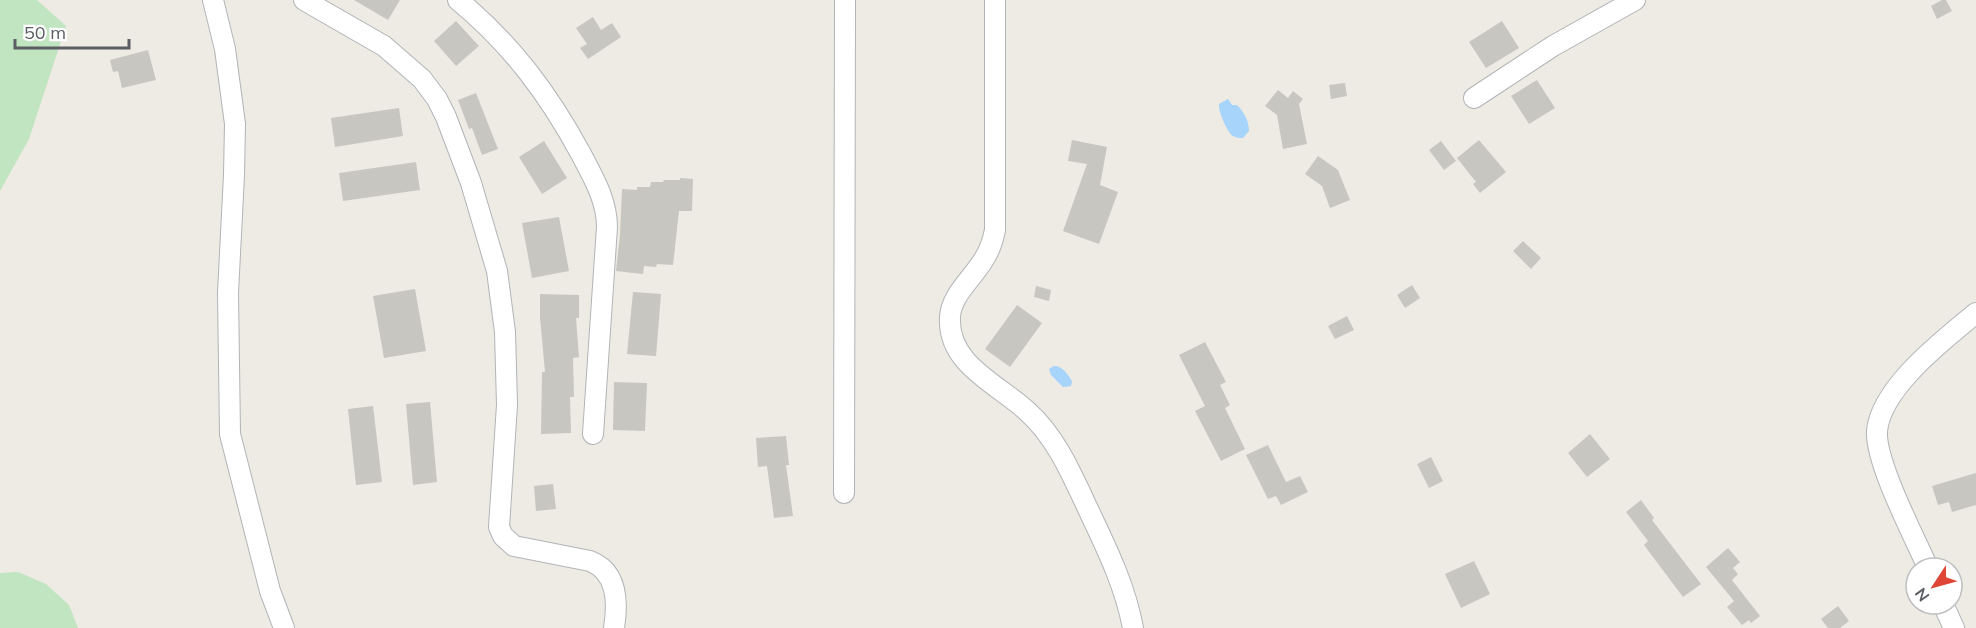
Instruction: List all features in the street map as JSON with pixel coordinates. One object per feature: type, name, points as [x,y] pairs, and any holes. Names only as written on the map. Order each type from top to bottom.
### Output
[{"type":"street","points":[[213,0],[229,69],[235,124],[228,293],[230,434],[270,591],[284,628]]},
{"type":"street","points":[[304,0],[389,50],[422,79],[441,107],[477,201],[493,255],[502,301],[507,405],[499,527],[503,536],[513,546],[590,561],[601,566],[614,586],[616,605],[614,628]]},
{"type":"street","points":[[458,0],[494,31],[541,88],[572,138],[603,200],[608,223],[593,434]]},
{"type":"street","points":[[844,493],[846,0]]},
{"type":"street","points":[[996,0],[995,230],[986,257],[953,303],[950,312],[950,328],[956,345],[971,366],[988,383],[1030,413],[1051,440],[1077,484],[1111,556],[1123,588],[1133,628]]},
{"type":"street","points":[[1474,98],[1553,46],[1635,0]]},
{"type":"street","points":[[1923,556],[1884,468],[1879,448],[1878,429],[1885,408],[1914,368],[1976,313]]},
{"type":"green space","points":[[0,0],[37,0],[66,26],[29,139],[0,191]]},
{"type":"green space","points":[[18,572],[46,584],[69,605],[78,628],[0,628],[0,573]]},
{"type":"water","points":[[1228,99],[1232,105],[1240,108],[1247,120],[1249,131],[1243,138],[1231,134],[1221,116],[1219,104]]},
{"type":"water","points":[[1054,366],[1066,373],[1072,381],[1071,386],[1063,387],[1051,375],[1049,369]]},
{"type":"building","points":[[354,0],[400,0],[388,20]]},
{"type":"building","points":[[1946,0],[1952,11],[1937,19],[1931,6]]},
{"type":"building","points":[[593,17],[601,30],[612,23],[621,37],[588,59],[580,48],[587,44],[576,28]]},
{"type":"building","points":[[456,21],[479,46],[456,66],[434,41]]},
{"type":"building","points":[[1502,21],[1519,48],[1486,68],[1469,42]]},
{"type":"building","points":[[148,50],[156,80],[122,88],[118,71],[113,72],[110,60]]},
{"type":"building","points":[[1537,80],[1555,108],[1529,124],[1511,96]]},
{"type":"building","points":[[1345,83],[1347,96],[1331,99],[1329,85]]},
{"type":"building","points":[[1278,90],[1288,98],[1293,91],[1303,99],[1299,104],[1307,144],[1283,149],[1277,115],[1265,106]]},
{"type":"building","points":[[476,93],[498,149],[482,155],[458,100]]},
{"type":"building","points":[[399,108],[403,136],[335,147],[331,118]]},
{"type":"building","points":[[1072,140],[1107,147],[1100,185],[1118,192],[1099,244],[1063,231],[1087,164],[1068,161]]},
{"type":"building","points":[[1479,140],[1506,172],[1480,193],[1473,184],[1476,182],[1457,158]]},
{"type":"building","points":[[544,141],[567,178],[542,194],[519,157]]},
{"type":"building","points":[[1441,141],[1456,161],[1444,170],[1429,150]]},
{"type":"building","points":[[1318,156],[1338,170],[1350,200],[1330,208],[1322,186],[1305,174]]},
{"type":"building","points":[[416,162],[420,190],[343,201],[339,173]]},
{"type":"building","points":[[680,178],[693,179],[692,211],[679,211],[673,265],[644,266],[643,274],[616,271],[622,189],[637,190],[637,187],[650,187],[651,182],[680,180]]},
{"type":"building","points":[[559,217],[569,271],[532,278],[522,223]]},
{"type":"building","points":[[1523,241],[1541,258],[1531,269],[1513,251]]},
{"type":"building","points":[[1412,285],[1420,298],[1405,308],[1397,295]]},
{"type":"building","points":[[1036,286],[1051,290],[1049,301],[1034,297]]},
{"type":"building","points":[[415,289],[426,351],[384,358],[373,296]]},
{"type":"building","points":[[633,292],[661,294],[656,356],[627,354]]},
{"type":"building","points":[[540,294],[579,295],[579,318],[576,318],[579,357],[573,358],[574,397],[570,397],[571,433],[541,434],[542,372],[545,372]]},
{"type":"building","points":[[1017,305],[1042,323],[1010,367],[985,349]]},
{"type":"building","points":[[1347,316],[1354,330],[1335,339],[1328,326]]},
{"type":"building","points":[[1205,342],[1226,382],[1220,385],[1230,405],[1225,408],[1245,449],[1221,461],[1195,411],[1205,406],[1179,355]]},
{"type":"building","points":[[614,382],[647,383],[645,431],[613,430]]},
{"type":"building","points":[[430,402],[437,482],[413,485],[406,404]]},
{"type":"building","points":[[373,406],[382,482],[356,485],[348,409]]},
{"type":"building","points":[[1590,434],[1610,459],[1587,477],[1568,453]]},
{"type":"building","points":[[786,436],[789,465],[786,465],[793,516],[774,518],[767,466],[758,467],[756,438]]},
{"type":"building","points":[[1268,445],[1286,482],[1300,476],[1308,492],[1281,505],[1276,496],[1268,499],[1246,455]]},
{"type":"building","points":[[1431,457],[1443,481],[1429,488],[1417,464]]},
{"type":"building","points":[[1976,473],[1976,505],[1952,512],[1949,502],[1938,505],[1932,486]]},
{"type":"building","points":[[553,484],[556,509],[536,511],[534,486]]},
{"type":"building","points":[[1641,500],[1654,518],[1652,520],[1701,584],[1683,597],[1644,545],[1648,541],[1626,512]]},
{"type":"building","points":[[1728,548],[1740,562],[1733,568],[1738,574],[1732,580],[1760,616],[1751,623],[1749,620],[1742,625],[1727,607],[1734,601],[1706,567]]},
{"type":"building","points":[[1474,561],[1490,594],[1461,608],[1445,574]]},
{"type":"building","points":[[1838,606],[1849,621],[1840,628],[1828,628],[1821,619]]}]
